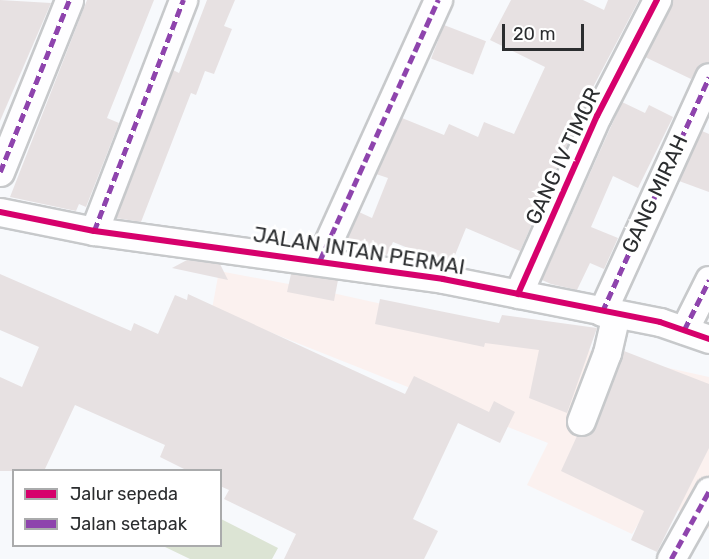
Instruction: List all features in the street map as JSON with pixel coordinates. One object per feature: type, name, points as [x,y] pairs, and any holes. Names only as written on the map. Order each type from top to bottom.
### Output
[{"type":"street","points":[[0,172],[69,0]]},
{"type":"street","points":[[94,231],[183,0]]},
{"type":"street","points":[[320,260],[438,0]]},
{"type":"street","name":"GANG IV TIMOR","points":[[518,294],[597,116],[657,0]]},
{"type":"street","name":"GANG MIRAH","points":[[581,422],[607,352],[609,313],[709,77]]},
{"type":"street","name":"JALAN INTAN PERMAI","points":[[0,212],[94,231],[320,260],[518,294],[684,330],[709,339]]},
{"type":"street","points":[[684,330],[709,279]]},
{"type":"street","points":[[671,559],[709,491]]},
{"type":"shaded area","points":[[219,271],[310,288],[709,377],[709,529],[655,496],[632,534],[527,485],[548,443],[212,309]]},
{"type":"green space","points":[[222,520],[278,548],[272,559],[190,559],[165,547],[222,547]]},
{"type":"building","points":[[0,0],[51,3],[0,121]]},
{"type":"building","points":[[87,0],[154,0],[107,118],[119,123],[86,207],[79,204],[76,211],[10,197]]},
{"type":"building","points":[[207,0],[235,0],[224,26],[232,29],[214,74],[205,71],[196,95],[191,93],[141,222],[116,218],[173,70],[179,73]]},
{"type":"building","points":[[511,0],[583,0],[604,10],[608,0],[639,0],[592,89],[520,251],[466,228],[451,265],[393,242],[387,255],[365,252],[345,243],[359,212],[372,218],[388,178],[376,174],[402,118],[444,135],[449,124],[478,137],[484,122],[514,134],[545,67],[490,40]]},
{"type":"building","points":[[673,0],[709,0],[709,62],[699,65],[691,79],[645,57]]},
{"type":"building","points":[[444,25],[486,41],[473,75],[431,59]]},
{"type":"building","points":[[622,102],[645,113],[649,105],[673,117],[638,188],[613,176],[591,227],[618,238],[604,269],[590,263],[577,290],[551,284],[542,280]]},
{"type":"building","points":[[702,131],[709,134],[709,192],[679,181]]},
{"type":"building","points":[[187,260],[220,264],[228,280],[172,268]]},
{"type":"building","points":[[0,274],[131,331],[134,323],[158,334],[175,295],[187,300],[188,294],[405,394],[414,376],[489,412],[494,401],[515,412],[500,443],[458,423],[413,519],[438,531],[424,559],[284,559],[296,534],[224,499],[229,490],[222,487],[222,469],[184,469],[160,457],[165,445],[75,405],[45,469],[0,471],[0,377],[22,387],[39,347],[0,330]]},
{"type":"building","points":[[291,274],[338,280],[334,301],[287,292]]},
{"type":"building","points":[[380,299],[499,323],[502,315],[597,328],[567,413],[529,398],[539,350],[485,343],[484,347],[375,324]]},
{"type":"building","points":[[624,351],[709,384],[709,448],[657,552],[631,540],[644,511],[561,471],[577,436],[590,434],[596,427]]},
{"type":"marked path","points":[[0,172],[69,0]]},
{"type":"marked path","points":[[94,231],[183,0]]},
{"type":"marked path","points":[[320,260],[438,0]]},
{"type":"marked path","points":[[602,312],[709,77]]},
{"type":"marked path","points":[[684,330],[709,280]]},
{"type":"marked path","points":[[671,559],[709,491]]},
{"type":"cycle path","points":[[518,294],[597,116],[657,0]]},
{"type":"cycle path","points":[[0,212],[94,231],[443,279],[660,322],[709,339]]}]
